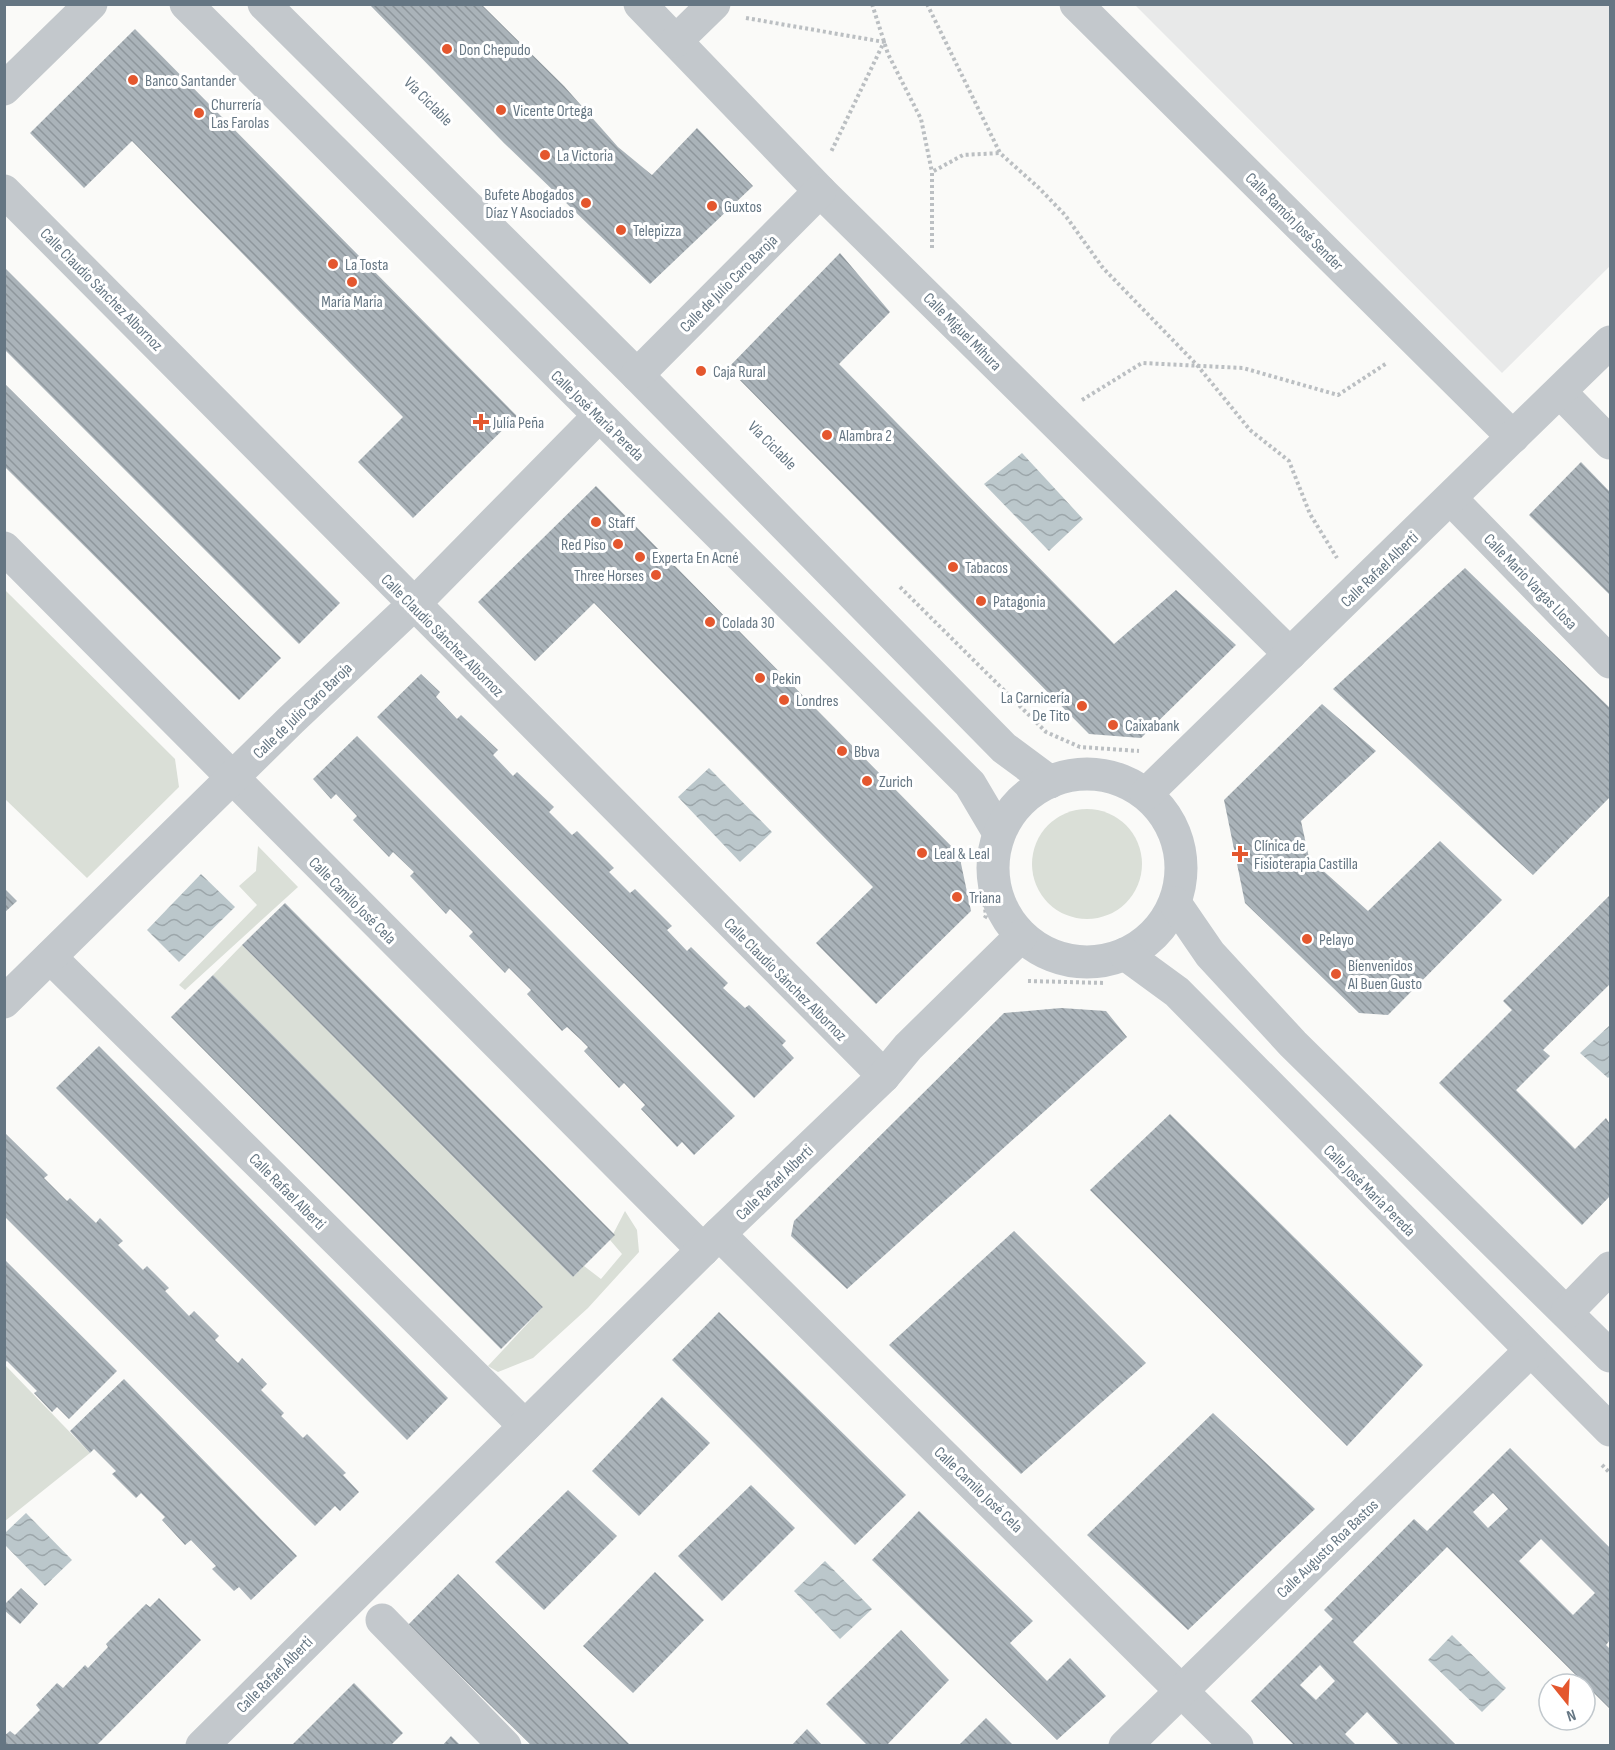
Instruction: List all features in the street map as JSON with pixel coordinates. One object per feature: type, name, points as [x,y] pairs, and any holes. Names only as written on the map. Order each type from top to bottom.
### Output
[{"type":"street","points":[[4,89],[91,4]]},
{"type":"street","name":"Calle José María Pereda","points":[[186,4],[598,417],[670,484],[970,784],[999,833]]},
{"type":"street","points":[[264,4],[637,375],[996,740],[1050,782]]},
{"type":"street","name":"Calle Miguel Mihura","points":[[640,4],[820,191],[1290,654]]},
{"type":"street","name":"Calle Ramón José Sender","points":[[1076,4],[1513,437]]},
{"type":"street","points":[[676,40],[727,11]]},
{"type":"street","name":"Calle Claudio Sánchez Albornoz","points":[[4,190],[413,605],[884,1076]]},
{"type":"street","name":"Calle de Julio Caro Baroja","points":[[637,375],[820,191]]},
{"type":"street","name":"Calle Rafael Alberti","points":[[1146,794],[1452,500],[1611,342]]},
{"type":"street","points":[[1560,392],[1611,443]]},
{"type":"street","name":"Calle de Julio Caro Baroja","points":[[4,1002],[232,778],[413,605],[598,417]]},
{"type":"street","name":"Calle Mario Vargas Llosa","points":[[1452,500],[1611,662]]},
{"type":"street","name":"Calle Camilo José Cela","points":[[4,548],[232,778],[711,1242],[1182,1689],[1237,1746]]},
{"type":"street","points":[[1074,775],[1100,775],[1124,781],[1146,794],[1166,816],[1178,843],[1182,874],[1175,903],[1163,924],[1146,942],[1125,954],[1098,962],[1070,961],[1044,952],[1021,936],[1004,914],[995,888],[993,860],[999,833],[1017,806],[1029,795],[1050,782],[1074,775]]},
{"type":"street","points":[[1175,903],[1210,954],[1293,1044],[1611,1356]]},
{"type":"street","name":"Calle Rafael Alberti","points":[[202,1746],[711,1242],[884,1076],[908,1047],[1021,936]]},
{"type":"street","name":"Calle José María Pereda","points":[[1125,954],[1177,992],[1530,1351],[1602,1443]]},
{"type":"street","name":"Calle Rafael Alberti","points":[[50,957],[525,1426]]},
{"type":"street","points":[[1567,1312],[1611,1268]]},
{"type":"street","name":"Calle Augusto Roa Bastos","points":[[1125,1746],[1530,1351]]},
{"type":"street","points":[[382,1620],[505,1746]]},
{"type":"path","points":[[872,4],[884,42],[921,118],[932,172],[932,248]]},
{"type":"path","points":[[927,4],[1000,153],[1065,215],[1103,268],[1197,365],[1250,430],[1289,461],[1310,514],[1338,559]]},
{"type":"path","points":[[727,11],[884,42]]},
{"type":"path","points":[[830,155],[884,42]]},
{"type":"path","points":[[932,172],[963,155],[1000,153]]},
{"type":"path","points":[[1079,402],[1142,363],[1243,368],[1338,395],[1386,364],[1414,339]]},
{"type":"path","points":[[895,582],[1046,732],[1080,747],[1138,751],[1148,748]]},
{"type":"path","points":[[1020,982],[1113,985]]},
{"type":"path","points":[[1602,1443],[1611,1473]]},
{"type":"shaded area","points":[[1135,5],[1610,5],[1610,266],[1502,373]]},
{"type":"shaded area","points":[[5,590],[175,759],[179,787],[87,878],[5,799]]},
{"type":"shaded area","points":[[1087,809],[1108,813],[1126,825],[1138,843],[1142,864],[1138,885],[1126,903],[1108,915],[1087,919],[1066,915],[1048,903],[1036,885],[1032,864],[1036,843],[1048,825],[1066,813]]},
{"type":"shaded area","points":[[258,846],[298,887],[185,990],[179,985],[257,905],[239,886],[256,871]]},
{"type":"shaded area","points":[[242,945],[573,1277],[584,1266],[601,1279],[622,1254],[610,1240],[625,1211],[637,1230],[639,1252],[588,1308],[533,1358],[498,1372],[488,1366],[543,1307],[213,975]]},
{"type":"shaded area","points":[[5,1365],[90,1453],[5,1521]]},
{"type":"water","points":[[1022,453],[1083,519],[1049,551],[984,484]]},
{"type":"water","points":[[709,768],[772,832],[740,862],[678,797]]},
{"type":"water","points":[[201,874],[235,907],[179,962],[147,930]]},
{"type":"water","points":[[1610,1025],[1610,1076],[1608,1078],[1580,1053]]},
{"type":"water","points":[[26,1513],[72,1560],[45,1586],[5,1545],[5,1533]]},
{"type":"water","points":[[825,1561],[872,1609],[840,1639],[794,1591]]},
{"type":"water","points":[[1452,1635],[1506,1688],[1482,1712],[1428,1660]]},
{"type":"building","points":[[369,4],[481,4],[564,86],[618,147],[652,175],[697,128],[753,186],[650,284],[504,143]]},
{"type":"building","points":[[135,29],[517,416],[413,518],[358,462],[403,417],[132,141],[84,188],[30,133]]},
{"type":"building","points":[[840,253],[890,312],[839,364],[1114,644],[1176,590],[1236,645],[1141,738],[1089,734],[728,368]]},
{"type":"building","points":[[4,267],[340,603],[299,644],[4,349]]},
{"type":"building","points":[[5,384],[281,658],[239,700],[5,467]]},
{"type":"building","points":[[1581,462],[1610,492],[1610,595],[1529,515]]},
{"type":"building","points":[[596,486],[959,854],[971,911],[876,1004],[816,943],[873,887],[594,603],[535,661],[478,602]]},
{"type":"building","points":[[1465,568],[1610,708],[1610,797],[1533,875],[1333,689]]},
{"type":"building","points":[[421,674],[440,692],[436,697],[457,719],[461,715],[498,750],[493,755],[513,776],[517,772],[554,807],[549,812],[572,835],[577,831],[614,868],[609,872],[630,893],[635,889],[672,926],[667,930],[687,951],[691,947],[728,983],[723,988],[745,1008],[749,1005],[786,1041],[782,1045],[794,1058],[754,1098],[377,717]]},
{"type":"building","points":[[1322,704],[1376,751],[1301,821],[1309,858],[1368,911],[1440,841],[1502,900],[1388,1015],[1359,1013],[1245,903],[1224,800]]},
{"type":"building","points":[[357,736],[735,1116],[694,1155],[682,1142],[677,1147],[641,1109],[645,1105],[624,1083],[619,1088],[584,1051],[588,1047],[567,1027],[562,1031],[527,994],[531,990],[509,968],[505,973],[469,936],[473,932],[450,909],[446,914],[410,876],[414,872],[393,852],[389,857],[353,820],[357,816],[336,794],[331,799],[313,779]]},
{"type":"building","points":[[4,888],[17,901],[4,913]]},
{"type":"building","points":[[1610,895],[1610,984],[1543,1050],[1550,1056],[1516,1090],[1575,1149],[1606,1118],[1610,1124],[1610,1196],[1582,1225],[1439,1083],[1512,1010],[1503,1001]]},
{"type":"building","points":[[285,903],[615,1235],[573,1277],[242,945]]},
{"type":"building","points":[[213,975],[543,1307],[501,1349],[171,1017]]},
{"type":"building","points":[[1061,1008],[1106,1011],[1127,1037],[847,1289],[791,1236],[794,1221],[1004,1013]]},
{"type":"building","points":[[99,1046],[448,1398],[407,1440],[56,1088]]},
{"type":"building","points":[[1170,1114],[1423,1365],[1347,1446],[1090,1190]]},
{"type":"building","points":[[4,1132],[48,1175],[44,1178],[67,1201],[70,1198],[96,1223],[100,1218],[123,1241],[118,1245],[143,1270],[147,1266],[169,1288],[165,1291],[189,1316],[194,1311],[219,1336],[215,1340],[238,1363],[242,1358],[267,1384],[261,1390],[284,1413],[281,1416],[303,1438],[307,1434],[346,1473],[343,1475],[359,1492],[340,1511],[335,1506],[315,1526],[4,1216]]},
{"type":"building","points":[[1014,1231],[1146,1363],[1021,1474],[889,1345]]},
{"type":"building","points":[[4,1259],[117,1371],[69,1419],[57,1407],[52,1412],[34,1393],[37,1391],[7,1361],[4,1363]]},
{"type":"building","points":[[719,1312],[906,1495],[855,1545],[672,1360]]},
{"type":"building","points":[[124,1379],[297,1556],[251,1600],[239,1587],[234,1591],[212,1569],[216,1566],[191,1540],[185,1545],[162,1520],[165,1517],[141,1493],[136,1498],[112,1474],[116,1471],[94,1449],[90,1453],[70,1431]]},
{"type":"building","points":[[662,1397],[710,1443],[639,1516],[592,1471]]},
{"type":"building","points":[[1213,1413],[1315,1509],[1188,1630],[1087,1535]]},
{"type":"building","points":[[1510,1448],[1610,1548],[1610,1640],[1606,1645],[1610,1649],[1610,1709],[1597,1696],[1597,1672],[1573,1672],[1447,1547],[1353,1642],[1457,1746],[1400,1746],[1367,1712],[1345,1734],[1357,1746],[1295,1746],[1251,1701],[1333,1619],[1324,1610],[1414,1519],[1427,1531]],"holes":[[[1493,1493],[1508,1509],[1488,1528],[1473,1512]],[[1541,1539],[1595,1593],[1573,1615],[1519,1561]],[[1320,1665],[1335,1681],[1316,1700],[1300,1685]]]},
{"type":"building","points":[[751,1485],[795,1528],[722,1601],[678,1556]]},
{"type":"building","points":[[568,1490],[617,1536],[544,1610],[495,1562]]},
{"type":"building","points":[[919,1511],[1033,1621],[1010,1643],[1047,1681],[1070,1658],[1106,1696],[1057,1740],[872,1560]]},
{"type":"building","points":[[655,1572],[704,1620],[633,1693],[583,1646]]},
{"type":"building","points":[[458,1574],[631,1746],[532,1746],[408,1625]]},
{"type":"building","points":[[21,1588],[38,1604],[20,1624],[4,1610],[4,1605]]},
{"type":"building","points":[[159,1598],[201,1640],[96,1746],[4,1746],[4,1736],[10,1731],[15,1735],[40,1710],[36,1705],[57,1683],[63,1688],[85,1665],[88,1668],[108,1647],[106,1644],[146,1604],[150,1607]]},
{"type":"building","points":[[901,1630],[949,1680],[886,1746],[868,1746],[826,1704]]},
{"type":"building","points":[[354,1683],[403,1733],[390,1746],[291,1746]]},
{"type":"building","points":[[986,1718],[1014,1746],[958,1746]]},
{"type":"building","points":[[807,1729],[823,1746],[791,1746]]},
{"type":"building","points":[[451,1736],[461,1746],[442,1746]]},
{"type":"place","name":"Don Chepudo","points":[[447,49]]},
{"type":"place","name":"Banco Santander","points":[[133,80]]},
{"type":"place","name":"Vicente Ortega","points":[[501,110]]},
{"type":"place","name":"Churrería Las Farolas","points":[[199,113]]},
{"type":"place","name":"La Victoria","points":[[545,155]]},
{"type":"place","name":"Bufete Abogados Díaz Y Asociados","points":[[586,203]]},
{"type":"place","name":"Guxtos","points":[[712,206]]},
{"type":"place","name":"Telepizza","points":[[621,230]]},
{"type":"place","name":"La Tosta","points":[[333,264]]},
{"type":"place","name":"María Maria","points":[[352,282]]},
{"type":"place","name":"Caja Rural","points":[[701,371]]},
{"type":"place","name":"Julia Peña","points":[[481,422]]},
{"type":"place","name":"Alambra 2","points":[[827,435]]},
{"type":"place","name":"Staff","points":[[596,522]]},
{"type":"place","name":"Red Piso","points":[[618,544]]},
{"type":"place","name":"Experta En Acné","points":[[640,557]]},
{"type":"place","name":"Tabacos","points":[[953,567]]},
{"type":"place","name":"Three Horses","points":[[656,575]]},
{"type":"place","name":"Patagonia","points":[[981,601]]},
{"type":"place","name":"Colada 30","points":[[710,622]]},
{"type":"place","name":"Pekin","points":[[760,678]]},
{"type":"place","name":"Londres","points":[[784,700]]},
{"type":"place","name":"La Carnicería De Tito","points":[[1082,706]]},
{"type":"place","name":"Caixabank","points":[[1113,725]]},
{"type":"place","name":"Bbva","points":[[842,751]]},
{"type":"place","name":"Zurich","points":[[867,781]]},
{"type":"place","name":"Leal & Leal","points":[[922,853]]},
{"type":"place","name":"Clínica de Fisioterapia Castilla","points":[[1240,854]]},
{"type":"place","name":"Triana","points":[[957,897]]},
{"type":"place","name":"Pelayo","points":[[1307,939]]},
{"type":"place","name":"Bienvenidos Al Buen Gusto","points":[[1336,974]]}]
